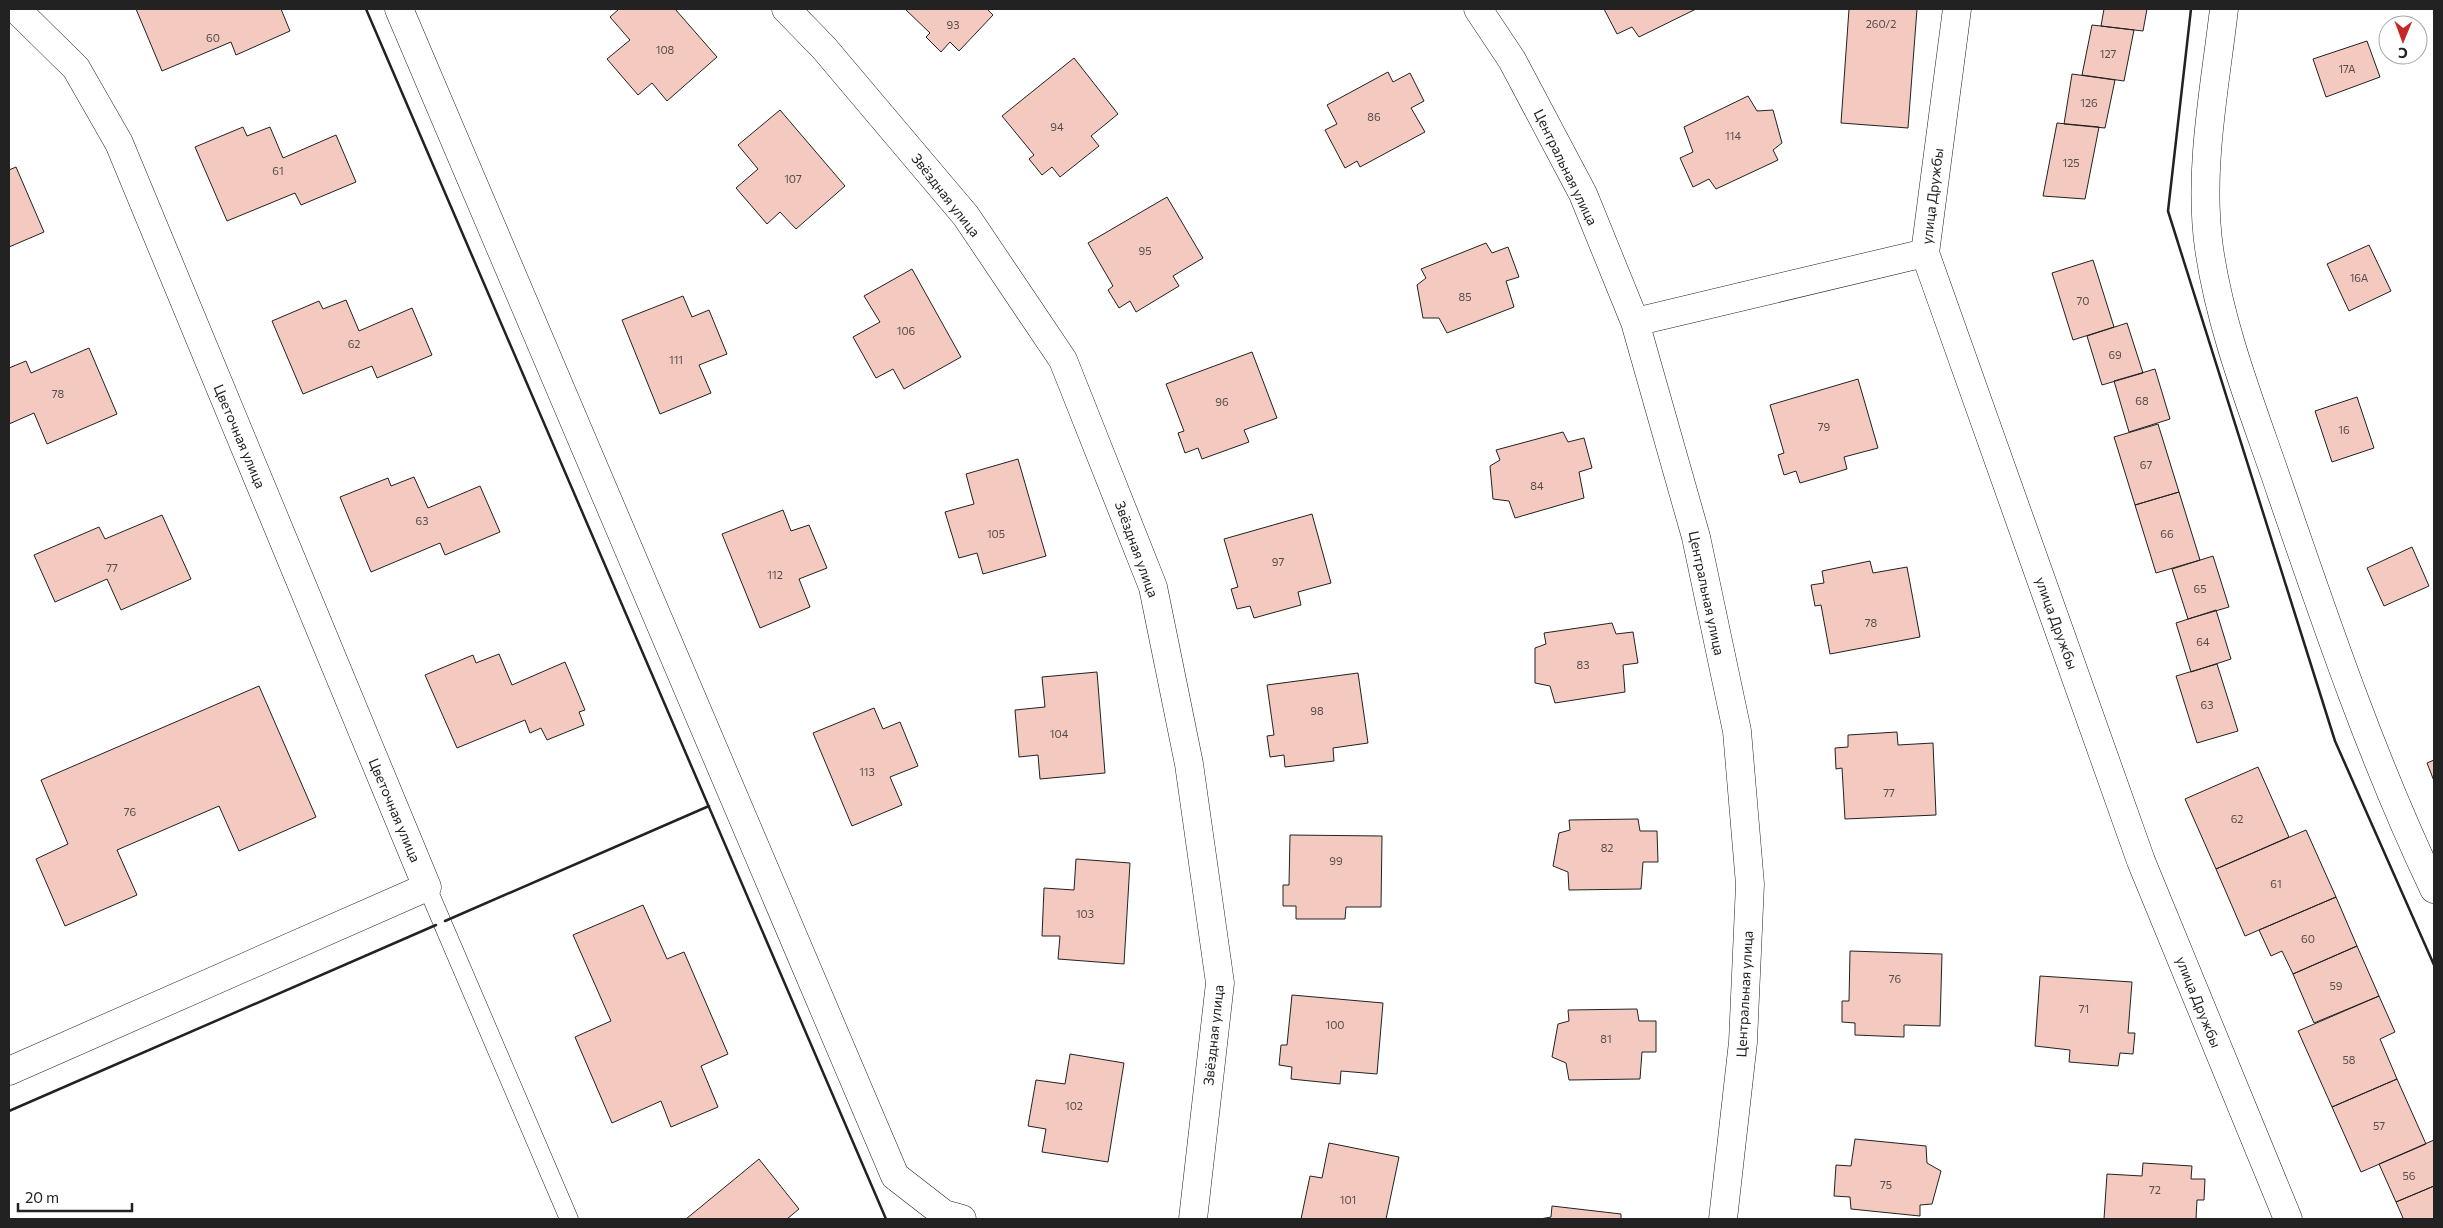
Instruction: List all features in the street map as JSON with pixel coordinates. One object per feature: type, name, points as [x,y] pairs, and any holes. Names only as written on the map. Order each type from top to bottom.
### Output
[{"type":"street","name":"Цветочная улица","points":[[16,9],[76,68],[119,143],[427,887]]},
{"type":"street","points":[[399,9],[895,1176],[944,1214],[962,1219]]},
{"type":"street","name":"Звёздная улица","points":[[786,9],[824,48],[966,216],[1063,360],[1153,587],[1189,764],[1220,983],[1194,1219]]},
{"type":"street","name":"Центральная улица","points":[[1478,9],[1512,60],[1583,194],[1635,322],[1696,537],[1737,731],[1750,884],[1743,1042],[1723,1219]]},
{"type":"street","name":"улица Дружбы","points":[[1957,9],[1925,253],[2141,861],[2288,1219]]},
{"type":"street","points":[[2224,9],[2205,176],[2209,248],[2228,338],[2332,643],[2414,845],[2434,889]]},
{"type":"street","points":[[1635,322],[1925,253]]},
{"type":"street","points":[[9,1071],[427,887]]},
{"type":"lane","points":[[427,887],[569,1219]]},
{"type":"building","points":[[136,9],[281,9],[290,31],[236,55],[231,42],[162,71]]},
{"type":"building","points":[[619,9],[675,9],[717,57],[667,101],[652,83],[638,95],[607,59],[630,40],[610,17]]},
{"type":"building","points":[[905,9],[987,9],[993,15],[959,51],[950,42],[941,52],[926,37],[930,33]]},
{"type":"building","points":[[1604,9],[1696,9],[1639,37],[1632,27],[1617,34]]},
{"type":"building","points":[[1849,9],[1917,9],[1908,128],[1841,123]]},
{"type":"building","points":[[2104,9],[2147,9],[2143,31],[2101,26]]},
{"type":"building","points":[[2092,25],[2134,30],[2124,81],[2082,75]]},
{"type":"building","points":[[2367,41],[2380,77],[2326,97],[2313,59]]},
{"type":"building","points":[[1074,58],[1118,114],[1091,136],[1099,146],[1060,177],[1052,167],[1042,175],[1029,159],[1034,155],[1002,116]]},
{"type":"building","points":[[1388,72],[1393,82],[1410,73],[1424,101],[1411,108],[1425,132],[1360,167],[1357,161],[1345,168],[1325,130],[1337,124],[1327,105]]},
{"type":"building","points":[[2072,74],[2115,80],[2105,128],[2064,124]]},
{"type":"building","points":[[1748,96],[1757,111],[1773,110],[1782,143],[1773,150],[1778,160],[1716,189],[1709,179],[1693,187],[1680,158],[1693,152],[1684,127]]},
{"type":"building","points":[[780,110],[845,186],[796,229],[780,212],[767,224],[736,188],[758,169],[738,145]]},
{"type":"building","points":[[2057,123],[2099,127],[2085,199],[2043,196]]},
{"type":"building","points":[[243,127],[247,136],[270,127],[283,158],[336,135],[356,182],[301,205],[295,193],[227,221],[195,147]]},
{"type":"building","points":[[16,167],[44,232],[9,247],[9,170]]},
{"type":"building","points":[[1167,197],[1203,258],[1173,276],[1179,286],[1136,312],[1130,301],[1119,308],[1108,290],[1113,286],[1088,243]]},
{"type":"building","points":[[1486,243],[1492,253],[1508,247],[1519,277],[1506,281],[1514,307],[1447,333],[1439,318],[1423,318],[1417,285],[1426,278],[1421,269]]},
{"type":"building","points":[[2369,245],[2391,291],[2349,311],[2327,264]]},
{"type":"building","points":[[2093,260],[2114,327],[2073,340],[2052,273]]},
{"type":"building","points":[[912,269],[961,357],[904,389],[893,369],[876,378],[853,337],[880,322],[864,296]]},
{"type":"building","points":[[683,296],[692,317],[709,310],[727,354],[699,365],[711,393],[660,414],[622,320]]},
{"type":"building","points":[[346,300],[359,331],[412,308],[432,355],[377,378],[372,366],[303,394],[272,321],[319,301],[323,309]]},
{"type":"building","points":[[2127,323],[2143,373],[2102,385],[2087,336]]},
{"type":"building","points":[[89,348],[117,414],[47,444],[34,413],[9,424],[9,368],[26,361],[31,373]]},
{"type":"building","points":[[1252,352],[1277,418],[1244,430],[1249,442],[1202,459],[1198,448],[1185,453],[1178,433],[1184,431],[1166,384]]},
{"type":"building","points":[[2155,369],[2170,419],[2129,432],[2114,381]]},
{"type":"building","points":[[1858,379],[1878,448],[1844,457],[1847,469],[1800,483],[1796,471],[1784,475],[1778,455],[1784,453],[1770,405]]},
{"type":"building","points":[[2357,397],[2374,448],[2332,462],[2315,411]]},
{"type":"building","points":[[2158,424],[2179,492],[2135,505],[2114,437]]},
{"type":"building","points":[[1563,432],[1568,442],[1584,438],[1592,468],[1579,472],[1584,498],[1515,518],[1509,501],[1493,499],[1490,466],[1500,460],[1496,450]]},
{"type":"building","points":[[1018,459],[1046,556],[983,574],[977,553],[959,558],[945,512],[974,504],[966,474]]},
{"type":"building","points":[[414,477],[428,508],[480,486],[500,532],[445,555],[440,543],[371,572],[340,497],[388,478],[391,486]]},
{"type":"building","points":[[2179,492],[2200,560],[2156,573],[2135,505]]},
{"type":"building","points":[[783,510],[791,531],[809,525],[827,568],[799,579],[810,607],[760,628],[722,534]]},
{"type":"building","points":[[1312,514],[1331,583],[1298,592],[1301,605],[1254,618],[1250,606],[1237,609],[1231,589],[1238,587],[1224,539]]},
{"type":"building","points":[[162,515],[191,579],[121,610],[107,579],[55,602],[34,555],[99,527],[105,539]]},
{"type":"building","points":[[2412,547],[2429,586],[2384,606],[2367,568]]},
{"type":"building","points":[[2213,556],[2229,607],[2188,619],[2172,569]]},
{"type":"building","points":[[1870,561],[1873,573],[1907,567],[1920,637],[1830,654],[1821,605],[1815,606],[1811,585],[1824,583],[1822,571]]},
{"type":"building","points":[[2216,610],[2231,659],[2191,672],[2176,623]]},
{"type":"building","points":[[1612,623],[1616,634],[1633,632],[1638,663],[1623,665],[1625,692],[1555,703],[1550,686],[1535,683],[1535,648],[1546,644],[1544,633]]},
{"type":"building","points":[[499,654],[512,685],[565,662],[585,710],[579,712],[584,725],[547,740],[541,728],[530,733],[525,720],[457,748],[425,675],[473,655],[476,663]]},
{"type":"building","points":[[2217,664],[2238,731],[2197,743],[2176,676]]},
{"type":"building","points":[[1097,672],[1105,773],[1040,779],[1038,755],[1019,757],[1015,710],[1045,707],[1042,677]]},
{"type":"building","points":[[1358,673],[1368,743],[1333,748],[1334,761],[1285,767],[1284,755],[1270,757],[1267,736],[1274,735],[1267,685]]},
{"type":"building","points":[[259,686],[316,817],[239,851],[219,806],[117,850],[137,895],[65,926],[36,859],[68,844],[41,780]]},
{"type":"building","points":[[874,708],[883,729],[900,722],[918,766],[890,777],[902,805],[852,826],[813,733]]},
{"type":"building","points":[[1897,732],[1898,745],[1933,743],[1936,815],[1845,819],[1842,768],[1836,769],[1835,748],[1848,747],[1848,735]]},
{"type":"building","points":[[2434,760],[2434,781],[2427,763]]},
{"type":"building","points":[[2258,767],[2289,837],[2216,869],[2185,799]]},
{"type":"building","points":[[1638,819],[1640,831],[1657,831],[1658,862],[1643,862],[1641,889],[1569,890],[1568,872],[1553,866],[1559,833],[1570,830],[1569,820]]},
{"type":"building","points":[[2306,830],[2336,897],[2245,936],[2216,869]]},
{"type":"building","points":[[1290,835],[1382,836],[1381,907],[1346,907],[1345,919],[1296,919],[1296,906],[1283,906],[1283,885],[1289,885]]},
{"type":"building","points":[[1076,859],[1130,863],[1124,964],[1058,959],[1060,936],[1042,936],[1044,888],[1074,890]]},
{"type":"building","points":[[2336,897],[2357,946],[2293,974],[2282,951],[2271,956],[2259,930]]},
{"type":"building","points":[[643,905],[667,959],[684,952],[728,1054],[701,1066],[718,1107],[671,1127],[661,1101],[612,1123],[575,1037],[611,1021],[573,935]]},
{"type":"building","points":[[2357,946],[2379,996],[2314,1023],[2293,974]]},
{"type":"building","points":[[1850,951],[1942,954],[1940,1026],[1904,1025],[1904,1037],[1855,1035],[1855,1023],[1842,1022],[1842,1001],[1849,1001]]},
{"type":"building","points":[[2040,976],[2132,982],[2128,1033],[2135,1033],[2133,1054],[2120,1053],[2118,1066],[2069,1062],[2070,1050],[2035,1046]]},
{"type":"building","points":[[1292,995],[1383,1003],[1377,1074],[1341,1071],[1340,1084],[1291,1079],[1292,1067],[1279,1065],[1281,1045],[1287,1045]]},
{"type":"building","points":[[2379,996],[2395,1032],[2380,1039],[2397,1079],[2332,1107],[2298,1031]]},
{"type":"building","points":[[1637,1009],[1639,1021],[1656,1021],[1656,1052],[1642,1052],[1640,1079],[1569,1080],[1566,1063],[1552,1057],[1558,1024],[1569,1021],[1568,1010]]},
{"type":"building","points":[[1070,1054],[1124,1063],[1108,1162],[1042,1152],[1046,1129],[1028,1126],[1036,1080],[1065,1084]]},
{"type":"building","points":[[2397,1079],[2426,1144],[2361,1172],[2332,1107]]},
{"type":"building","points":[[1855,1139],[1926,1146],[1927,1163],[1941,1171],[1932,1204],[1920,1205],[1920,1216],[1851,1209],[1850,1197],[1834,1196],[1836,1165],[1851,1166]]},
{"type":"building","points":[[2434,1140],[2434,1186],[2396,1202],[2379,1164]]},
{"type":"building","points":[[1329,1143],[1399,1157],[1386,1219],[1301,1219],[1310,1176],[1322,1178]]},
{"type":"building","points":[[759,1159],[799,1209],[787,1219],[686,1219]]},
{"type":"building","points":[[2143,1163],[2192,1166],[2191,1179],[2205,1179],[2204,1200],[2197,1200],[2196,1219],[2104,1219],[2107,1174],[2142,1176]]},
{"type":"building","points":[[2434,1186],[2434,1219],[2400,1219],[2403,1218],[2396,1202]]},
{"type":"building","points":[[1552,1206],[1621,1214],[1621,1219],[1540,1219],[1551,1217]]},
{"type":"wall","points":[[366,9],[886,1219]]},
{"type":"wall","points":[[2191,9],[2168,211],[2335,741],[2434,965]]},
{"type":"wall","points":[[445,921],[709,806]]},
{"type":"wall","points":[[9,1111],[436,925]]}]
